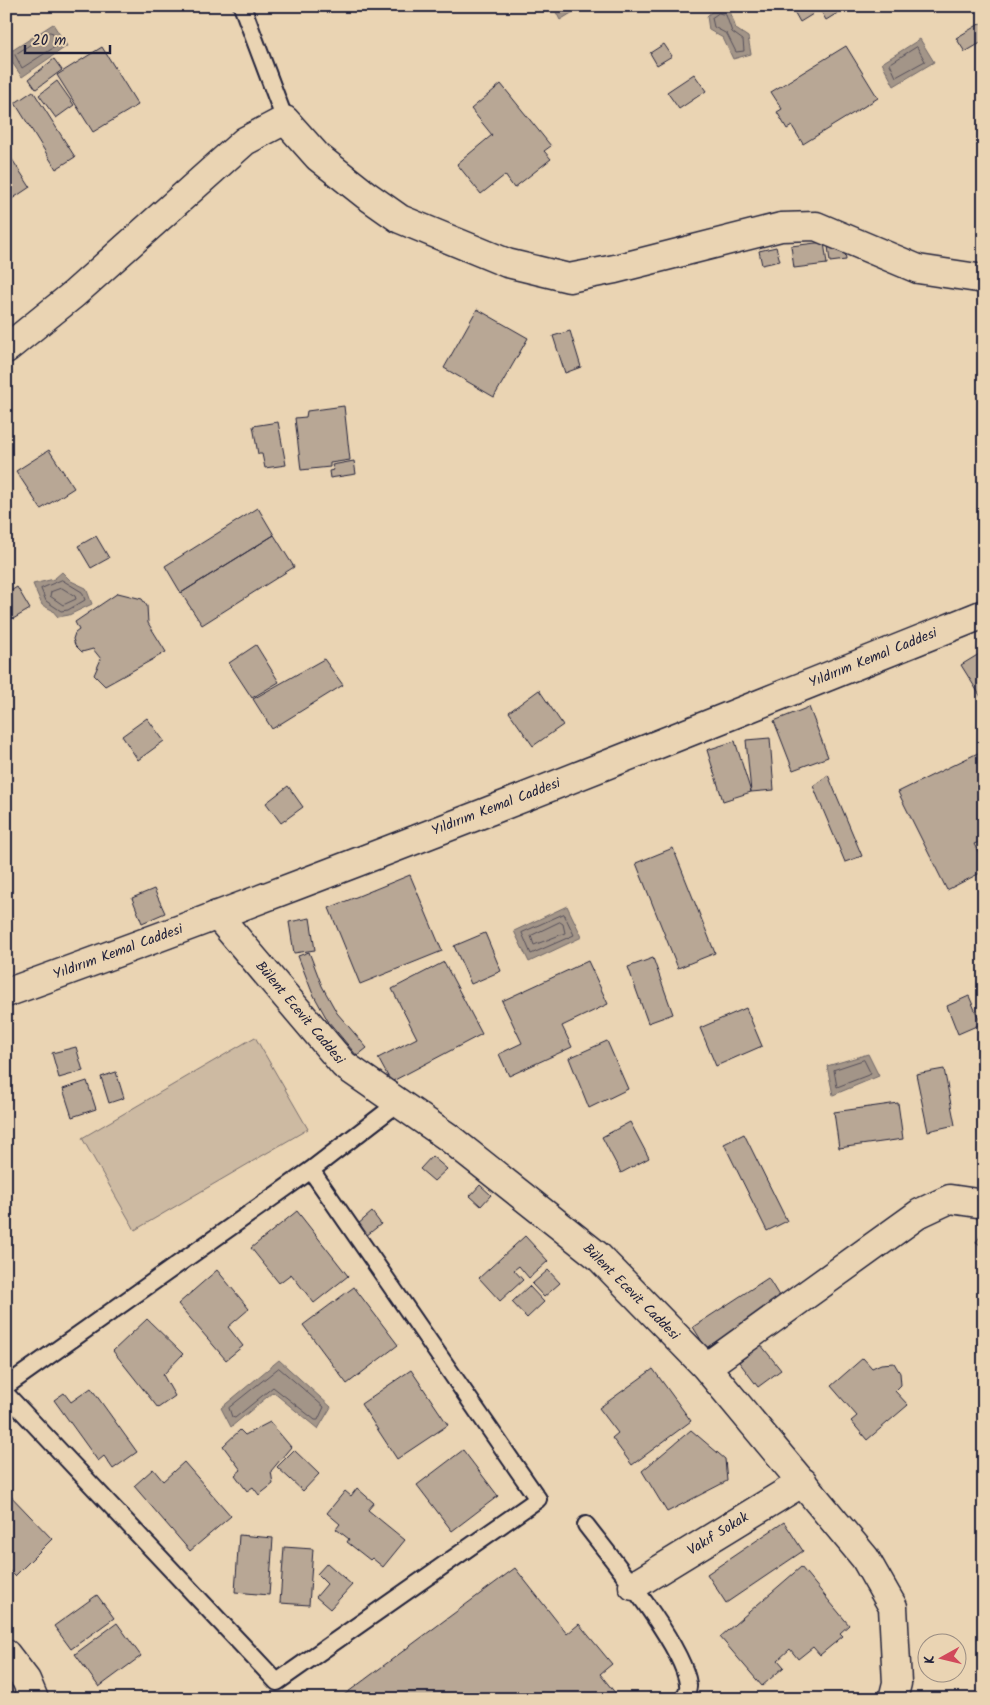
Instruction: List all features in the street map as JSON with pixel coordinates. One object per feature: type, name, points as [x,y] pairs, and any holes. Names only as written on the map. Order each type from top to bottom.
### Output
[{"type":"street","points":[[6,349],[74,294],[245,141],[284,120],[318,157],[400,219],[507,263],[569,278],[615,269],[781,227],[816,226],[918,269],[984,279]]},
{"type":"street","name":"Yıldırım Kemal Caddesi","points":[[6,993],[217,915],[706,725],[984,614]]},
{"type":"street","name":"Bülent Ecevit Caddesi","points":[[217,915],[344,1065],[448,1137],[598,1256],[706,1367],[865,1558],[893,1607],[897,1683],[893,1699]]},
{"type":"street","points":[[706,1367],[920,1213],[950,1199],[984,1204]]},
{"type":"street","name":"Vakıf Sokak","points":[[632,1586],[803,1482]]},
{"type":"street","points":[[6,1654],[26,1680],[34,1699]]},
{"type":"lane","points":[[242,6],[284,120]]},
{"type":"lane","points":[[6,1386],[311,1170],[398,1103]]},
{"type":"lane","points":[[6,1394],[277,1682],[538,1499],[311,1170]]},
{"type":"lane","points":[[586,1525],[632,1586],[677,1653],[688,1685],[684,1699]]},
{"type":"shaded area","points":[[255,1037],[308,1129],[135,1230],[82,1138]]},
{"type":"water","points":[[553,6],[583,6],[560,20]]},
{"type":"water","points":[[716,8],[730,11],[736,29],[748,37],[751,54],[733,59],[723,38],[709,30],[707,16]]},
{"type":"water","points":[[53,24],[67,46],[22,77],[9,58],[6,58],[6,50],[13,50]]},
{"type":"water","points":[[920,39],[934,62],[894,86],[882,63]]},
{"type":"water","points":[[62,572],[71,581],[86,588],[92,604],[69,615],[58,617],[52,610],[42,605],[33,584],[54,579]]},
{"type":"water","points":[[567,906],[582,937],[529,962],[514,931]]},
{"type":"water","points":[[868,1054],[879,1076],[833,1095],[827,1066]]},
{"type":"water","points":[[279,1360],[331,1407],[318,1429],[273,1392],[231,1427],[221,1408]]},
{"type":"building","points":[[791,6],[808,6],[813,14],[800,22]]},
{"type":"building","points":[[818,6],[849,6],[826,20]]},
{"type":"building","points":[[981,23],[984,27],[984,41],[965,52],[956,38]]},
{"type":"building","points":[[664,44],[672,56],[657,65],[650,53]]},
{"type":"building","points":[[846,46],[878,98],[803,144],[792,126],[787,129],[777,112],[782,109],[771,92]]},
{"type":"building","points":[[102,47],[138,105],[93,132],[57,75]]},
{"type":"building","points":[[54,59],[62,70],[36,89],[29,79]]},
{"type":"building","points":[[694,74],[706,91],[679,109],[667,92]]},
{"type":"building","points":[[57,81],[74,105],[56,118],[39,95]]},
{"type":"building","points":[[501,84],[551,146],[544,151],[551,159],[514,188],[505,175],[481,194],[457,164],[492,135],[471,109]]},
{"type":"building","points":[[33,91],[75,157],[56,169],[15,103]]},
{"type":"building","points":[[6,150],[30,187],[6,203]]},
{"type":"building","points":[[824,242],[827,264],[794,268],[791,246]]},
{"type":"building","points":[[844,243],[846,260],[830,262],[828,246]]},
{"type":"building","points":[[776,247],[780,261],[762,265],[759,251]]},
{"type":"building","points":[[477,309],[528,338],[494,397],[444,368]]},
{"type":"building","points":[[570,331],[581,367],[565,373],[553,336]]},
{"type":"building","points":[[344,406],[350,460],[330,463],[330,467],[301,470],[295,418],[306,417],[307,411]]},
{"type":"building","points":[[278,422],[286,465],[265,468],[262,454],[258,454],[253,426]]},
{"type":"building","points":[[49,450],[74,488],[41,509],[16,471]]},
{"type":"building","points":[[354,461],[356,474],[330,478],[329,471],[334,470],[332,465]]},
{"type":"building","points":[[258,508],[274,535],[181,593],[165,566]]},
{"type":"building","points":[[274,535],[294,567],[202,625],[181,593]]},
{"type":"building","points":[[96,536],[109,558],[91,568],[78,546]]},
{"type":"building","points":[[17,587],[30,609],[13,619],[6,607],[6,594]]},
{"type":"building","points":[[118,593],[142,599],[147,606],[148,623],[166,652],[105,686],[94,675],[101,659],[93,649],[82,652],[75,645],[73,639],[75,633],[79,630],[75,622]]},
{"type":"building","points":[[256,645],[279,682],[252,698],[229,663]]},
{"type":"building","points":[[984,651],[984,695],[981,697],[961,665]]},
{"type":"building","points":[[324,659],[343,685],[272,729],[253,699]]},
{"type":"building","points":[[539,690],[563,725],[533,746],[509,712]]},
{"type":"building","points":[[809,707],[828,757],[793,770],[774,721]]},
{"type":"building","points":[[147,718],[164,741],[138,760],[122,736]]},
{"type":"building","points":[[770,738],[774,790],[751,792],[746,740]]},
{"type":"building","points":[[735,741],[751,792],[723,801],[707,750]]},
{"type":"building","points":[[984,750],[984,840],[974,844],[984,863],[984,871],[947,890],[898,792]]},
{"type":"building","points":[[828,775],[862,856],[845,862],[813,786]]},
{"type":"building","points":[[288,786],[303,807],[281,823],[266,803]]},
{"type":"building","points":[[673,848],[715,953],[678,968],[636,863]]},
{"type":"building","points":[[410,875],[442,951],[360,984],[329,908]]},
{"type":"building","points":[[154,889],[165,913],[142,923],[132,898]]},
{"type":"building","points":[[310,918],[315,950],[294,953],[289,922]]},
{"type":"building","points":[[485,933],[501,971],[471,984],[454,946]]},
{"type":"building","points":[[309,952],[322,986],[337,1013],[367,1048],[357,1056],[328,1021],[312,992],[298,956]]},
{"type":"building","points":[[653,958],[673,1014],[648,1023],[628,967]]},
{"type":"building","points":[[588,961],[608,1004],[562,1026],[572,1047],[509,1076],[499,1054],[522,1043],[502,1001]]},
{"type":"building","points":[[444,962],[482,1034],[391,1082],[378,1058],[417,1038],[392,989]]},
{"type":"building","points":[[969,996],[981,1024],[958,1034],[947,1006]]},
{"type":"building","points":[[746,1008],[762,1046],[716,1066],[700,1028]]},
{"type":"building","points":[[607,1041],[628,1089],[589,1108],[569,1058]]},
{"type":"building","points":[[76,1047],[83,1071],[59,1078],[52,1053]]},
{"type":"building","points":[[944,1069],[955,1125],[928,1131],[916,1074]]},
{"type":"building","points":[[116,1072],[124,1098],[109,1103],[101,1077]]},
{"type":"building","points":[[87,1081],[96,1109],[72,1117],[63,1089]]},
{"type":"building","points":[[898,1103],[903,1139],[839,1148],[834,1112]]},
{"type":"building","points":[[630,1122],[649,1158],[621,1173],[602,1137]]},
{"type":"building","points":[[744,1134],[787,1221],[767,1231],[724,1144]]},
{"type":"building","points":[[432,1156],[447,1169],[434,1181],[420,1169]]},
{"type":"building","points":[[480,1185],[491,1195],[481,1206],[470,1196]]},
{"type":"building","points":[[297,1211],[348,1276],[314,1303],[291,1274],[279,1283],[251,1248]]},
{"type":"building","points":[[372,1212],[381,1224],[366,1236],[357,1225]]},
{"type":"building","points":[[984,1231],[984,1248],[976,1242]]},
{"type":"building","points":[[525,1236],[548,1261],[529,1278],[519,1266],[514,1270],[523,1280],[500,1301],[479,1278]]},
{"type":"building","points":[[217,1270],[249,1309],[228,1327],[243,1346],[226,1360],[178,1304]]},
{"type":"building","points":[[548,1270],[560,1283],[544,1297],[532,1284]]},
{"type":"building","points":[[768,1278],[781,1299],[706,1348],[693,1327]]},
{"type":"building","points":[[529,1286],[544,1302],[527,1318],[512,1302]]},
{"type":"building","points":[[354,1287],[398,1345],[347,1384],[303,1325]]},
{"type":"building","points":[[147,1319],[183,1354],[163,1375],[175,1396],[158,1408],[113,1351]]},
{"type":"building","points":[[761,1345],[781,1370],[758,1387],[739,1362]]},
{"type":"building","points":[[863,1358],[872,1368],[881,1364],[894,1363],[900,1373],[901,1385],[895,1391],[908,1405],[867,1440],[851,1421],[857,1416],[831,1386]]},
{"type":"building","points":[[653,1369],[691,1421],[632,1465],[612,1438],[618,1433],[599,1408]]},
{"type":"building","points":[[411,1370],[448,1425],[397,1459],[361,1404]]},
{"type":"building","points":[[91,1388],[137,1452],[113,1469],[104,1456],[98,1461],[54,1400],[64,1393],[71,1402]]},
{"type":"building","points":[[270,1422],[291,1447],[271,1471],[273,1484],[259,1495],[253,1487],[247,1491],[235,1475],[241,1470],[223,1446],[240,1430],[245,1435]]},
{"type":"building","points":[[691,1430],[725,1459],[727,1481],[667,1512],[642,1471]]},
{"type":"building","points":[[294,1450],[319,1474],[303,1491],[277,1467]]},
{"type":"building","points":[[463,1450],[498,1496],[452,1531],[417,1485]]},
{"type":"building","points":[[184,1462],[231,1516],[190,1551],[134,1486],[153,1469],[163,1481]]},
{"type":"building","points":[[357,1488],[374,1503],[368,1510],[405,1540],[383,1567],[372,1558],[370,1560],[347,1542],[349,1539],[336,1529],[340,1524],[327,1513],[345,1491],[351,1496]]},
{"type":"building","points":[[6,1491],[52,1539],[15,1576],[6,1567]]},
{"type":"building","points":[[784,1522],[803,1551],[726,1603],[707,1574]]},
{"type":"building","points":[[239,1535],[273,1538],[269,1595],[235,1592]]},
{"type":"building","points":[[284,1547],[313,1549],[309,1605],[280,1603]]},
{"type":"building","points":[[327,1563],[352,1585],[330,1609],[316,1597],[327,1584],[317,1574]]},
{"type":"building","points":[[801,1567],[849,1625],[840,1633],[843,1636],[820,1655],[813,1647],[798,1659],[790,1649],[778,1660],[784,1667],[762,1686],[720,1637]]},
{"type":"building","points":[[515,1568],[567,1634],[579,1624],[612,1664],[600,1674],[620,1699],[527,1699],[523,1695],[517,1699],[347,1699],[344,1695]]},
{"type":"building","points":[[97,1595],[114,1618],[71,1649],[54,1626]]},
{"type":"building","points":[[117,1623],[141,1656],[99,1687],[75,1654]]}]
